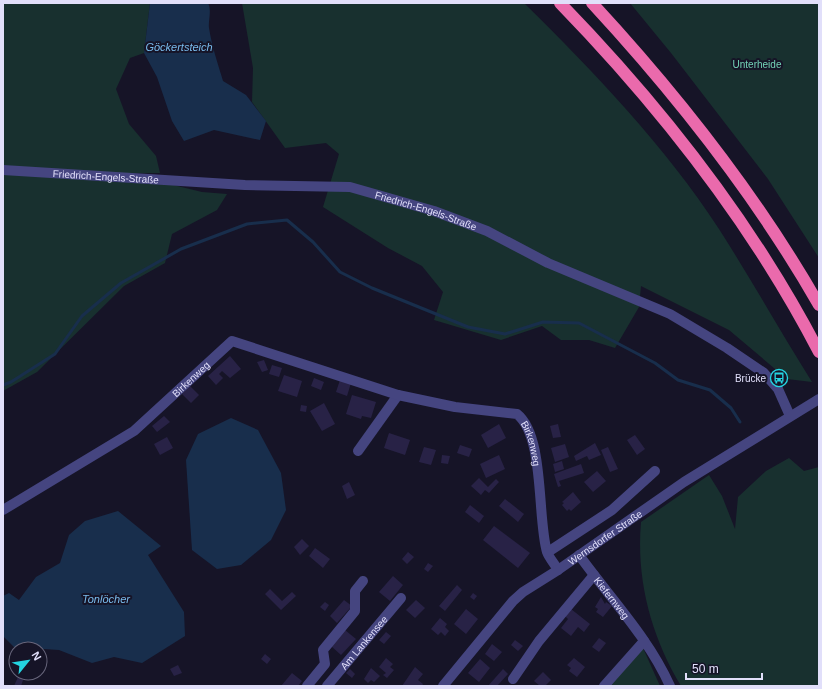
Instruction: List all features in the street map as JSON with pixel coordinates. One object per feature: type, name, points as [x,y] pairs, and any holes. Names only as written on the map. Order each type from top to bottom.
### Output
[{"type":"highway","points":[[560,3],[641,92],[702,169],[756,245],[819,352]]},
{"type":"highway","points":[[592,3],[665,85],[712,142],[774,231],[819,304]]},
{"type":"street","name":"Friedrich-Engels-Straße","points":[[3,170],[245,185],[350,187],[434,211],[487,231],[548,263],[670,314],[764,372],[778,389],[790,416]]},
{"type":"street","name":"Birkenweg","points":[[3,510],[134,430],[232,341],[398,395],[455,407],[517,414],[523,419],[530,431],[536,463],[548,552],[558,570]]},
{"type":"street","points":[[358,451],[398,395]]},
{"type":"street","name":"Wernsdorfer Straße","points":[[443,686],[513,601],[523,592],[558,570],[684,482],[815,401]]},
{"type":"street","points":[[548,552],[612,510],[655,471]]},
{"type":"street","name":"Kiefernweg","points":[[579,555],[644,641],[670,686]]},
{"type":"street","points":[[513,679],[539,641],[594,575]]},
{"type":"street","name":"Am Lankensee","points":[[307,686],[325,664],[323,650],[355,611],[355,591],[363,581]]},
{"type":"street","name":"Am Lankensee","points":[[327,686],[401,598]]},
{"type":"street","points":[[604,686],[644,641]]},
{"type":"green space","points":[[3,3],[150,3],[144,53],[130,58],[116,89],[129,124],[156,156],[160,173],[69,174],[3,169]]},
{"type":"green space","points":[[242,3],[524,3],[576,55],[628,111],[676,169],[719,229],[812,382],[787,379],[729,330],[641,286],[639,307],[615,348],[589,340],[561,340],[542,326],[501,340],[434,320],[443,292],[422,266],[388,248],[323,207],[339,154],[326,143],[285,148],[252,102],[253,68]]},
{"type":"green space","name":"Unterheide","points":[[630,3],[819,3],[819,258],[768,179],[671,53]]},
{"type":"green space","points":[[3,174],[161,182],[202,192],[227,194],[217,210],[172,234],[165,263],[124,286],[37,372],[3,391]]},
{"type":"green space","points":[[789,458],[804,471],[819,467],[819,686],[681,686],[661,647],[648,607],[641,565],[641,522],[709,475],[722,496],[735,529],[738,497],[766,471]]},
{"type":"green space","points":[[643,648],[660,686],[609,686]]},
{"type":"water","name":"Göckertsteich","points":[[150,3],[208,3],[210,9],[210,35],[223,81],[246,95],[266,121],[260,140],[214,130],[184,141],[172,121],[157,77],[144,53]]},
{"type":"water","points":[[231,418],[258,430],[281,473],[286,510],[271,540],[241,565],[217,569],[192,550],[186,460],[198,434]]},
{"type":"water","name":"Tonlöcher","points":[[118,511],[161,546],[148,555],[184,612],[185,636],[142,663],[114,657],[92,663],[59,650],[48,649],[48,641],[8,641],[3,636],[3,596],[9,593],[19,600],[36,577],[60,563],[69,535],[85,521]]},
{"type":"building","points":[[230,356],[241,369],[230,378],[222,371],[219,374],[223,378],[216,385],[208,376]]},
{"type":"building","points":[[264,360],[268,370],[262,372],[257,362]]},
{"type":"building","points":[[272,365],[282,368],[279,377],[269,374]]},
{"type":"building","points":[[284,375],[302,381],[297,397],[278,391]]},
{"type":"building","points":[[314,378],[324,382],[321,390],[311,386]]},
{"type":"building","points":[[340,380],[351,383],[347,396],[336,392]]},
{"type":"building","points":[[190,386],[199,395],[191,403],[182,394]]},
{"type":"building","points":[[352,395],[376,402],[371,418],[362,416],[361,419],[346,414]]},
{"type":"building","points":[[324,403],[335,424],[322,431],[310,411]]},
{"type":"building","points":[[301,405],[307,406],[306,412],[300,411]]},
{"type":"building","points":[[164,416],[170,422],[157,432],[152,426]]},
{"type":"building","points":[[499,424],[506,438],[488,448],[481,435]]},
{"type":"building","points":[[558,424],[561,437],[553,438],[550,426]]},
{"type":"building","points":[[389,433],[410,440],[405,455],[384,448]]},
{"type":"building","points":[[635,435],[645,449],[637,455],[627,440]]},
{"type":"building","points":[[167,437],[173,448],[160,455],[154,444]]},
{"type":"building","points":[[595,443],[601,455],[589,460],[587,456],[576,461],[574,456]]},
{"type":"building","points":[[565,444],[569,457],[555,462],[551,448]]},
{"type":"building","points":[[460,445],[472,449],[469,457],[457,453]]},
{"type":"building","points":[[424,447],[436,450],[431,465],[419,462]]},
{"type":"building","points":[[608,447],[618,469],[610,472],[601,450]]},
{"type":"building","points":[[442,455],[450,456],[448,464],[441,463]]},
{"type":"building","points":[[499,455],[505,469],[486,478],[480,464]]},
{"type":"building","points":[[562,461],[564,469],[555,472],[553,464]]},
{"type":"building","points":[[581,464],[584,473],[559,481],[561,486],[558,487],[554,474]]},
{"type":"building","points":[[597,471],[606,481],[593,492],[584,482]]},
{"type":"building","points":[[479,478],[488,487],[496,479],[499,482],[489,493],[485,490],[481,495],[471,486]]},
{"type":"building","points":[[349,482],[355,495],[347,499],[342,486]]},
{"type":"building","points":[[573,492],[581,502],[571,511],[569,509],[567,511],[562,505],[564,503],[562,502]]},
{"type":"building","points":[[505,499],[524,514],[518,522],[499,506]]},
{"type":"building","points":[[470,505],[484,516],[479,523],[465,512]]},
{"type":"building","points":[[494,526],[530,553],[518,568],[483,540]]},
{"type":"building","points":[[302,539],[309,546],[300,555],[294,547]]},
{"type":"building","points":[[315,548],[330,559],[323,568],[309,556]]},
{"type":"building","points":[[408,552],[414,557],[407,564],[402,559]]},
{"type":"building","points":[[428,563],[433,566],[428,572],[424,569]]},
{"type":"building","points":[[393,576],[403,585],[390,601],[379,592]]},
{"type":"building","points":[[457,585],[462,590],[445,611],[439,606]]},
{"type":"building","points":[[270,589],[282,601],[292,592],[296,596],[281,610],[265,594]]},
{"type":"building","points":[[473,593],[477,596],[474,600],[470,597]]},
{"type":"building","points":[[601,597],[605,604],[606,602],[612,606],[603,617],[596,612],[598,609],[595,607]]},
{"type":"building","points":[[344,600],[352,606],[337,623],[330,616]]},
{"type":"building","points":[[416,600],[425,608],[415,618],[406,610]]},
{"type":"building","points":[[325,602],[329,605],[325,611],[320,607]]},
{"type":"building","points":[[466,609],[478,619],[466,634],[454,624]]},
{"type":"building","points":[[571,609],[590,624],[584,632],[578,627],[571,636],[561,628],[568,619],[565,616]]},
{"type":"building","points":[[440,618],[447,624],[445,627],[449,631],[445,636],[441,632],[438,635],[431,629]]},
{"type":"building","points":[[345,630],[356,639],[341,655],[331,646]]},
{"type":"building","points":[[386,632],[391,636],[384,644],[379,640]]},
{"type":"building","points":[[599,638],[606,643],[599,652],[592,647]]},
{"type":"building","points":[[515,640],[523,646],[518,651],[511,645]]},
{"type":"building","points":[[492,644],[502,652],[494,661],[485,654]]},
{"type":"building","points":[[265,654],[271,659],[267,664],[261,659]]},
{"type":"building","points":[[386,658],[393,664],[390,667],[394,670],[387,678],[383,675],[386,673],[379,667]]},
{"type":"building","points":[[574,658],[585,667],[577,677],[569,671],[571,668],[567,665]]},
{"type":"building","points":[[480,659],[490,668],[479,682],[468,673]]},
{"type":"building","points":[[178,665],[182,673],[174,676],[170,669]]},
{"type":"building","points":[[415,667],[423,674],[418,680],[423,684],[422,686],[402,686]]},
{"type":"building","points":[[371,668],[380,676],[374,682],[371,680],[368,683],[364,679]]},
{"type":"building","points":[[350,669],[355,674],[352,678],[346,673]]},
{"type":"building","points":[[503,669],[508,674],[497,686],[488,686]]},
{"type":"building","points":[[543,672],[551,680],[545,686],[540,686],[534,681]]},
{"type":"building","points":[[292,673],[302,681],[298,686],[281,686]]},
{"type":"building","points":[[16,681],[23,681],[21,686],[14,686]]},
{"type":"waterway","points":[[3,385],[11,382],[55,354],[82,316],[121,283],[181,249],[247,224],[287,220],[313,242],[340,272],[372,288],[468,327],[505,334],[543,322],[579,323],[655,363],[678,380],[710,390],[731,408],[740,422]]},
{"type":"place","name":"Brücke","points":[[779,378]]}]
